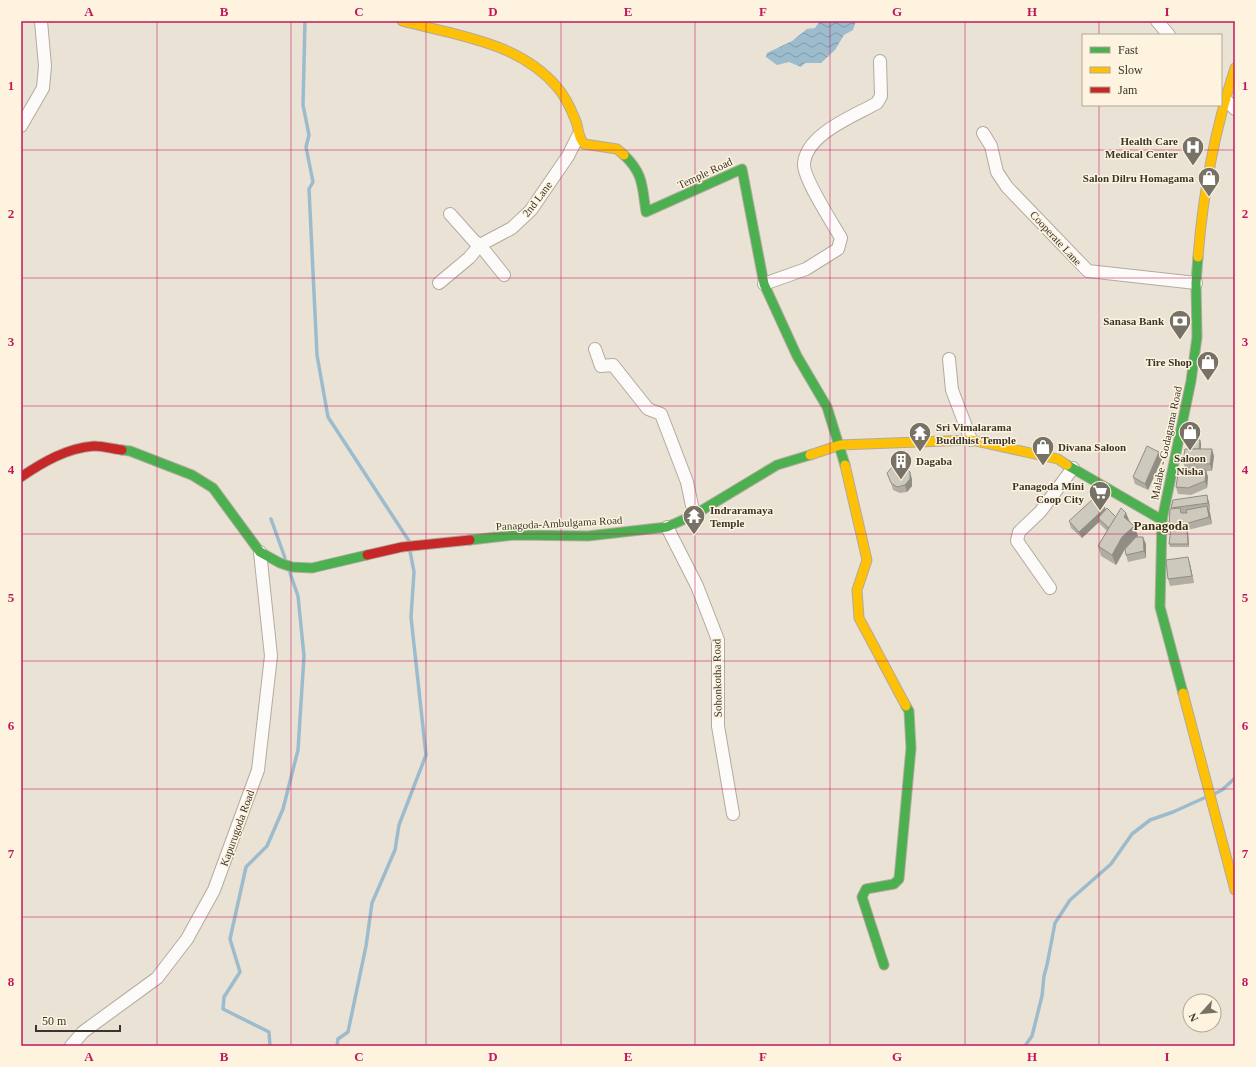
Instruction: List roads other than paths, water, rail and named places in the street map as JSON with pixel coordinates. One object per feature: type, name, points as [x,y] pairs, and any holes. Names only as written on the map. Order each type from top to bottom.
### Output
[{"type":"main road","points":[[402,21],[481,44],[504,48],[535,66],[558,87],[576,120],[578,136]]},
{"type":"main road","name":"Malabe - Godagama Road","points":[[1235,68],[1226,80],[1225,99],[1202,207],[1196,283],[1197,338],[1191,381],[1162,520],[1160,607],[1212,809],[1235,890]]},
{"type":"main road","name":"Temple Road","points":[[578,136],[584,144],[617,149],[632,163],[641,177],[646,212],[742,169],[764,284],[797,356],[827,407],[840,445],[867,560],[857,590],[859,618],[909,711],[911,748],[899,879],[894,884],[866,890],[862,897],[884,965]]},
{"type":"main road","name":"Panagoda-Ambulgama Road","points":[[21,477],[42,462],[72,450],[95,446],[130,452],[192,475],[213,488],[260,552],[280,563],[292,567],[312,568],[402,547],[514,535],[588,536],[667,527],[694,515],[777,465],[840,445],[971,440],[1058,460],[1162,520]]},
{"type":"street","points":[[21,126],[43,88],[45,66],[41,21]]},
{"type":"street","points":[[1157,21],[1168,34]]},
{"type":"street","points":[[764,284],[806,269],[838,249],[841,238],[809,180],[804,164],[809,148],[824,132],[877,103],[881,96],[880,61]]},
{"type":"street","points":[[1225,99],[1235,109]]},
{"type":"street","name":"Cooperate Lane","points":[[983,133],[991,146],[997,172],[1007,186],[1088,272],[1196,283]]},
{"type":"street","name":"2nd Lane","points":[[480,245],[512,228],[531,210],[568,156],[578,136]]},
{"type":"street","points":[[450,214],[475,242],[480,245],[504,276]]},
{"type":"street","points":[[439,283],[469,258],[480,245]]},
{"type":"street","points":[[595,349],[601,366],[613,365],[648,409],[662,414],[687,482],[694,515]]},
{"type":"street","points":[[949,359],[952,390],[971,440]]},
{"type":"street","points":[[1050,588],[1018,541],[1019,532],[1040,512],[1073,468]]},
{"type":"street","name":"Sohonkotha Road","points":[[667,527],[697,586],[718,640],[718,726],[733,814]]},
{"type":"street","name":"Kapurugoda Road","points":[[71,1046],[83,1032],[157,978],[187,939],[214,890],[258,770],[272,656],[260,552]]},
{"type":"water","points":[[820,21],[856,21],[853,30],[844,35],[835,50],[821,63],[805,63],[801,67],[789,62],[777,65],[766,57],[767,53],[792,41],[807,29],[815,28]]},
{"type":"waterway","points":[[305,21],[303,105],[309,135],[306,147],[313,182],[309,189],[317,355],[328,417],[409,541]]},
{"type":"waterway","points":[[271,519],[285,558]]},
{"type":"waterway","points":[[337,1046],[338,1039],[348,1032],[366,946],[372,903],[395,850],[399,825],[426,755],[411,617],[414,572],[410,551]]},
{"type":"waterway","points":[[270,1046],[269,1032],[223,1009],[224,997],[240,972],[230,939],[246,867],[267,846],[283,809],[298,750],[304,656],[298,596],[290,573]]},
{"type":"waterway","points":[[1216,793],[1222,790],[1235,778]]},
{"type":"waterway","points":[[1025,1046],[1032,1036],[1042,996],[1044,976],[1055,923],[1070,900],[1111,864],[1132,834],[1150,820],[1173,812],[1204,798]]},
{"type":"place","name":"Health Care Medical Center","points":[[1193,166]]},
{"type":"place","name":"Salon Dilru Homagama","points":[[1209,198]]},
{"type":"place","name":"Sanasa Bank","points":[[1180,340]]},
{"type":"place","name":"Tire Shop","points":[[1208,382]]},
{"type":"place","name":"Sri Vimalarama Buddhist Temple","points":[[920,452]]},
{"type":"place","name":"Saloon Nisha","points":[[1190,452]]},
{"type":"place","name":"Divana Saloon","points":[[1043,466]]},
{"type":"place","name":"Dagaba","points":[[901,480]]},
{"type":"place","name":"Panagoda Mini Coop City","points":[[1100,512]]},
{"type":"place","name":"Indraramaya Temple","points":[[694,536]]},
{"type":"district","name":"Panagoda","points":[[1161,525]]}]
